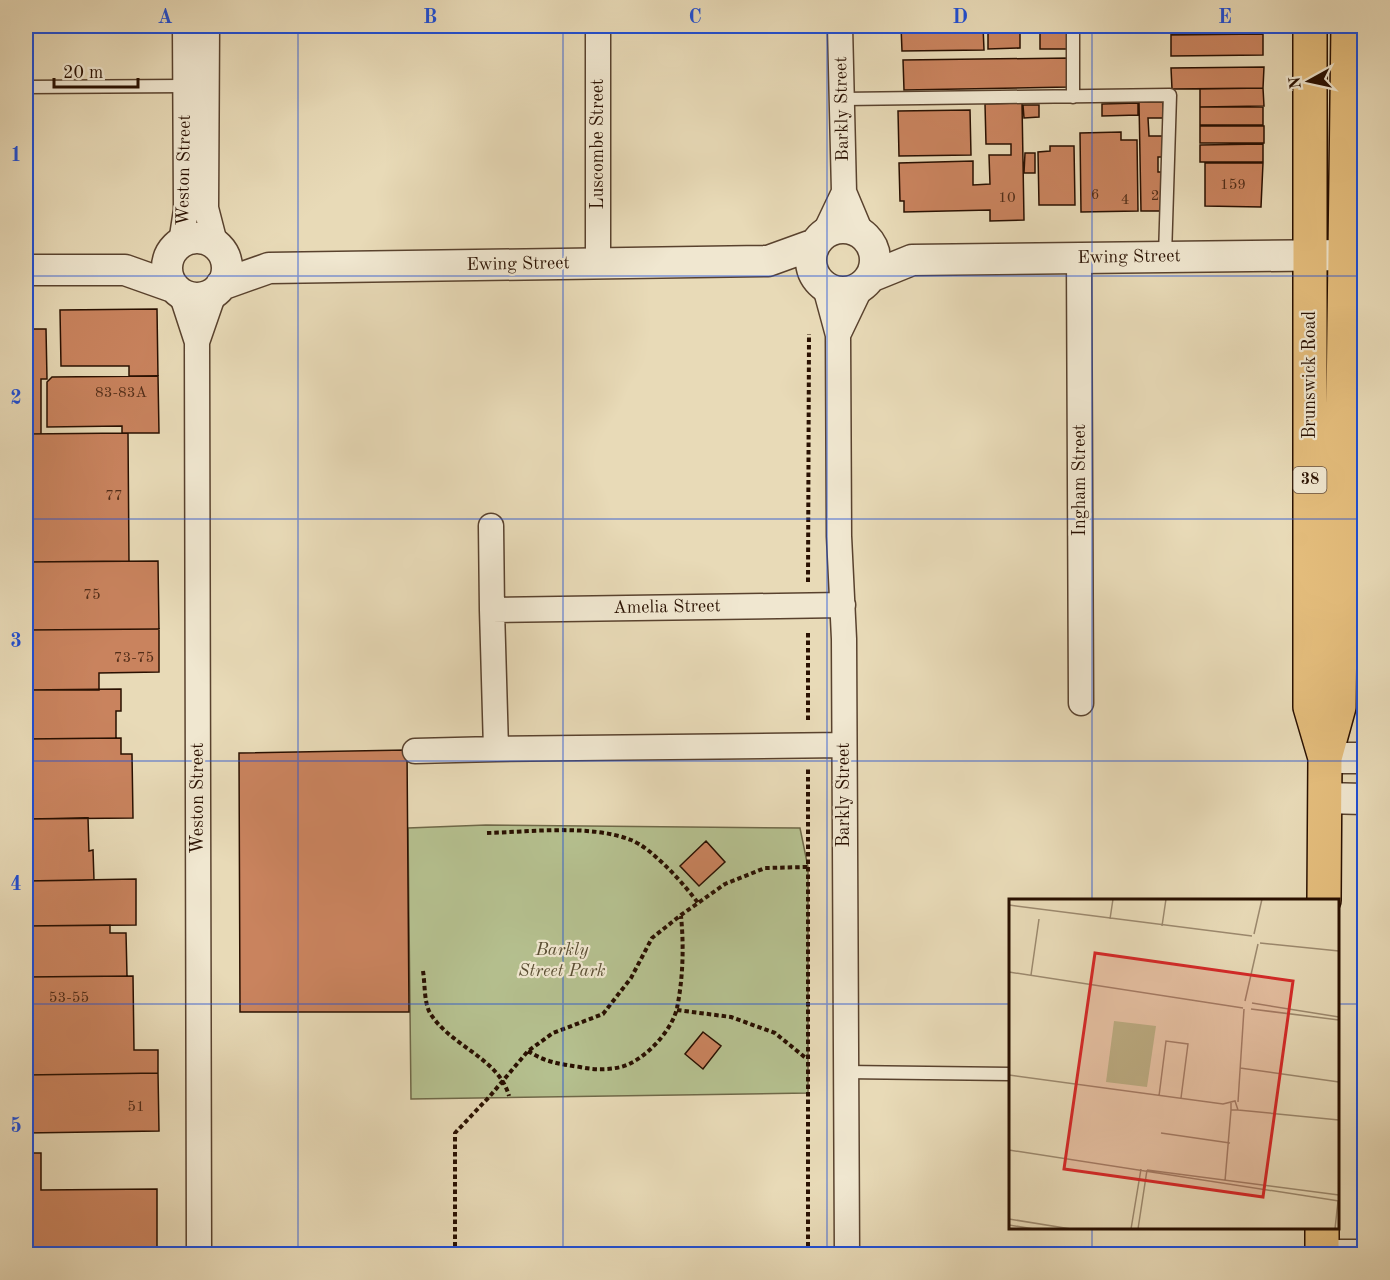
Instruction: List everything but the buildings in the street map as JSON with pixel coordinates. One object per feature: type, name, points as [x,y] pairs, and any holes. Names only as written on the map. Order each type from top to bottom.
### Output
[{"type":"main road","name":"Brunswick Road","points":[[1310,26],[1310,707],[1324,758],[1324,899]]},
{"type":"main road","name":"Brunswick Road","points":[[1324,758],[1339,707],[1350,343],[1346,255],[1350,168],[1348,26]]},
{"type":"street","name":"Weston Street","points":[[177,247],[186,210],[185,26]]},
{"type":"street","name":"Weston Street","points":[[207,26],[206,208],[218,247]]},
{"type":"street","name":"Luscombe Street","points":[[598,26],[598,263]]},
{"type":"street","name":"Barkly Street","points":[[840,26],[844,192],[866,238]]},
{"type":"street","name":"Barkly Street","points":[[820,239],[844,192]]},
{"type":"street","points":[[843,228],[866,238],[875,260],[866,282],[843,292],[821,283],[810,261],[820,239],[843,228]]},
{"type":"street","points":[[26,270],[125,270],[197,298],[218,289],[227,268],[218,247],[197,238],[125,270]]},
{"type":"street","name":"Ewing Street","points":[[866,238],[912,260]]},
{"type":"street","name":"Ewing Street","points":[[218,289],[268,268],[768,261],[820,239]]},
{"type":"street","points":[[177,247],[167,269],[177,290]]},
{"type":"street","name":"Ewing Street","points":[[218,247],[268,268]]},
{"type":"street","name":"Ewing Street","points":[[866,282],[912,260],[1346,255]]},
{"type":"street","name":"Ingham Street","points":[[1079,257],[1081,703]]},
{"type":"street","name":"Ewing Street","points":[[768,261],[821,283]]},
{"type":"street","name":"Barkly Street","points":[[838,335],[866,282]]},
{"type":"street","name":"Barkly Street","points":[[821,283],[838,335],[839,536],[843,605],[847,1254]]},
{"type":"street","name":"Weston Street","points":[[197,342],[218,289]]},
{"type":"street","name":"Weston Street","points":[[177,290],[197,342],[199,1254]]},
{"type":"street","points":[[491,526],[496,749]]},
{"type":"street","name":"Amelia Street","points":[[492,610],[843,605]]},
{"type":"street","points":[[415,751],[844,745]]},
{"type":"street","points":[[1324,758],[1365,758]]},
{"type":"street","points":[[1324,798],[1365,799]]},
{"type":"lane","points":[[1073,26],[1073,97]]},
{"type":"lane","points":[[26,87],[185,86]]},
{"type":"lane","points":[[843,99],[1170,95],[1165,256]]},
{"type":"lane","points":[[845,1072],[1009,1074]]},
{"type":"lane","points":[[1322,1243],[1365,1246]]},
{"type":"path","points":[[808,1254],[809,333]]},
{"type":"path","points":[[487,833],[603,833],[632,840],[683,882],[698,903]]},
{"type":"path","points":[[455,1254],[455,1133],[505,1080],[528,1051],[553,1033],[603,1014],[631,978],[652,938],[725,884],[765,868],[808,867]]},
{"type":"path","points":[[528,1051],[545,1062],[597,1070],[624,1066],[643,1054],[665,1034],[676,1010],[684,945],[681,915]]},
{"type":"path","points":[[423,971],[429,1012],[454,1038],[505,1080],[509,1096]]},
{"type":"path","points":[[676,1010],[731,1017],[775,1033],[807,1059]]},
{"type":"green space","name":"Barkly Street Park","points":[[486,825],[800,828],[808,867],[808,1093],[411,1099],[408,828]]}]
